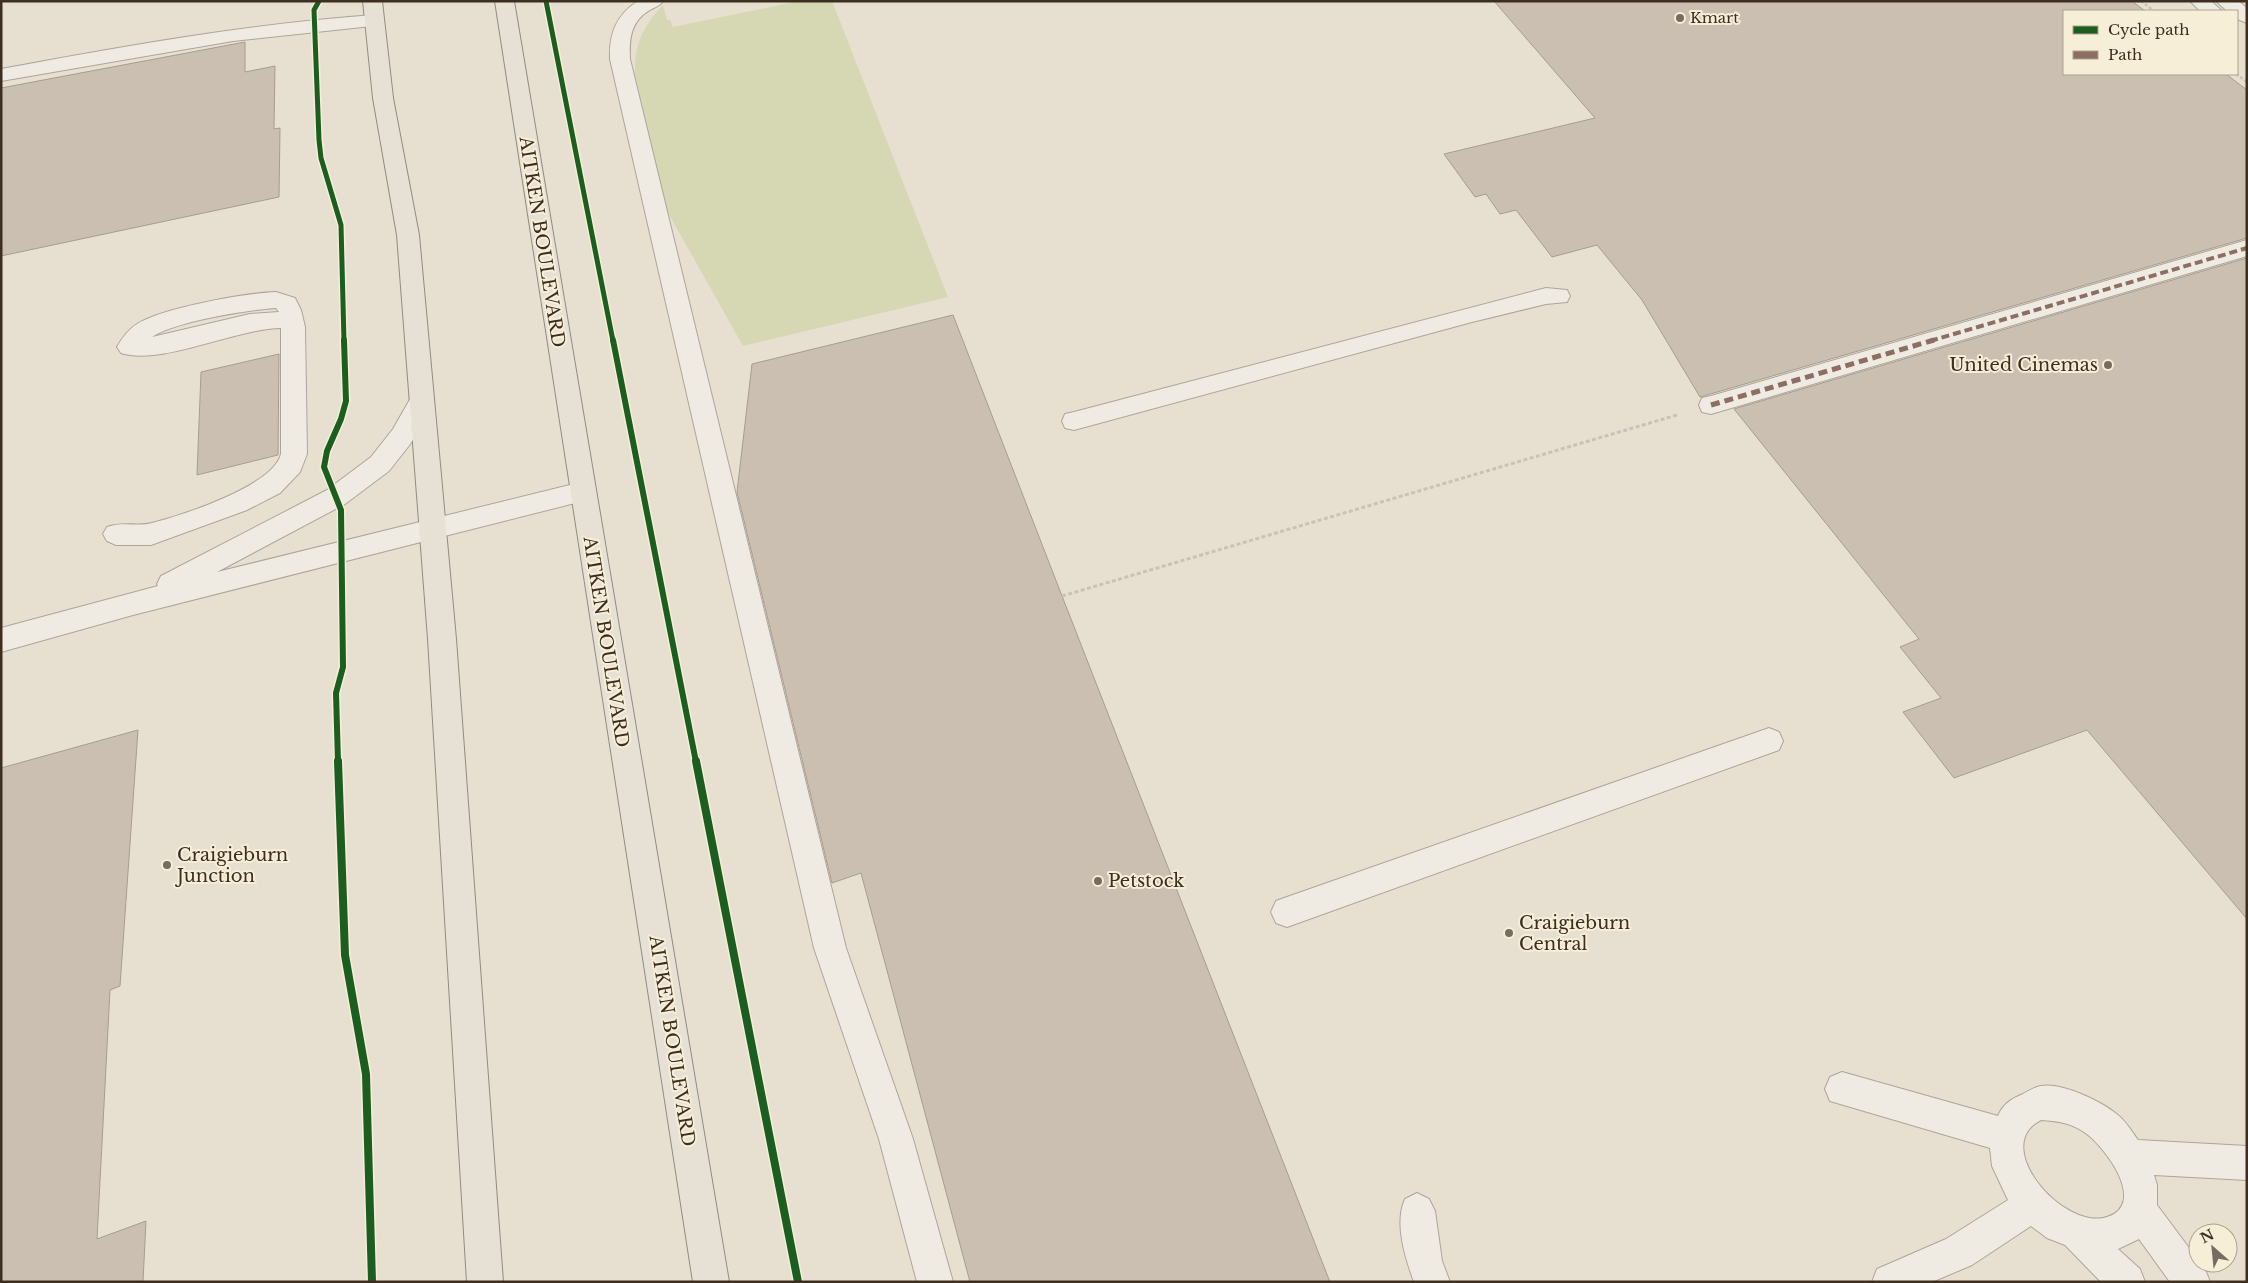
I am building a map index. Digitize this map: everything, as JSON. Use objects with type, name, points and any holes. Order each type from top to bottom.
[{"type":"main road","name":"AITKEN BOULEVARD","points":[[504,1],[711,1282]]},
{"type":"main road","points":[[373,11],[382,98],[408,235],[442,639],[485,1282]]},
{"type":"street","points":[[654,1],[634,12],[623,25],[618,41],[620,60],[830,948],[896,1139],[935,1282]]},
{"type":"street","points":[[2199,1],[2211,10]]},
{"type":"street","points":[[1,75],[138,49],[373,11]]},
{"type":"street","points":[[1711,405],[2247,248]]},
{"type":"street","points":[[1074,421],[1472,314],[1546,296],[1559,296]]},
{"type":"street","points":[[116,534],[151,534],[217,512],[271,486],[291,465],[294,454],[291,320],[289,307],[286,302],[280,299],[258,301],[152,325],[134,338],[129,346]]},
{"type":"street","points":[[133,604],[336,497],[380,464],[402,436],[422,401]]},
{"type":"street","points":[[1,640],[133,604],[582,492]]},
{"type":"street","points":[[1287,912],[1769,741]]},
{"type":"street","points":[[1842,1089],[2007,1136]]},
{"type":"street","points":[[2078,1235],[2102,1237],[2121,1231],[2132,1222],[2138,1208],[2140,1192],[2137,1175],[2130,1157],[2116,1138],[2099,1122],[2080,1110],[2060,1104],[2041,1103],[2025,1109],[2013,1120],[2007,1136],[2008,1159],[2016,1182],[2032,1205],[2054,1223],[2078,1235],[2127,1282]]},
{"type":"street","points":[[2130,1157],[2247,1163]]},
{"type":"street","points":[[1890,1282],[1959,1252],[2032,1205]]},
{"type":"street","points":[[2138,1208],[2192,1282]]},
{"type":"street","points":[[1417,1211],[1424,1261],[1432,1282]]},
{"type":"path","points":[[2141,1],[2153,10]]},
{"type":"path","points":[[1062,596],[1711,405]]},
{"type":"green space","points":[[799,1],[832,1],[948,297],[743,346],[666,209],[635,74],[636,54],[645,28],[663,5],[667,20],[670,20],[673,27]]},
{"type":"building","points":[[1494,1],[2132,1],[2144,10],[2063,10],[2063,75],[2227,75],[2247,90],[2247,238],[1700,397],[1642,300],[1597,245],[1552,257],[1516,210],[1500,214],[1486,194],[1475,197],[1444,154],[1595,118]]},
{"type":"building","points":[[245,42],[245,72],[275,66],[274,129],[280,128],[279,197],[1,256],[1,88]]},
{"type":"building","points":[[2247,258],[2247,919],[2087,730],[1954,778],[1903,712],[1941,698],[1900,647],[1919,639],[1734,409]]},
{"type":"building","points":[[953,315],[1330,1282],[970,1282],[861,873],[832,883],[737,492],[752,364]]},
{"type":"building","points":[[279,354],[278,455],[197,475],[201,372]]},
{"type":"building","points":[[138,730],[120,986],[110,990],[97,1239],[146,1221],[143,1282],[1,1282],[1,768]]},
{"type":"marked path","points":[[1711,405],[2247,248]]},
{"type":"cycle path","points":[[319,1],[314,10],[319,140],[321,158],[341,225],[346,401],[341,419],[327,451],[324,467],[341,510],[343,667],[336,693],[345,955],[366,1074],[372,1282]]},
{"type":"cycle path","points":[[546,1],[798,1282]]},
{"type":"place","name":"Kmart","points":[[1680,18]]},
{"type":"place","name":"United Cinemas","points":[[2108,365]]},
{"type":"place","name":"Craigieburn Junction","points":[[167,865]]},
{"type":"place","name":"Petstock","points":[[1098,881]]},
{"type":"place","name":"Craigieburn Central","points":[[1509,933]]}]
